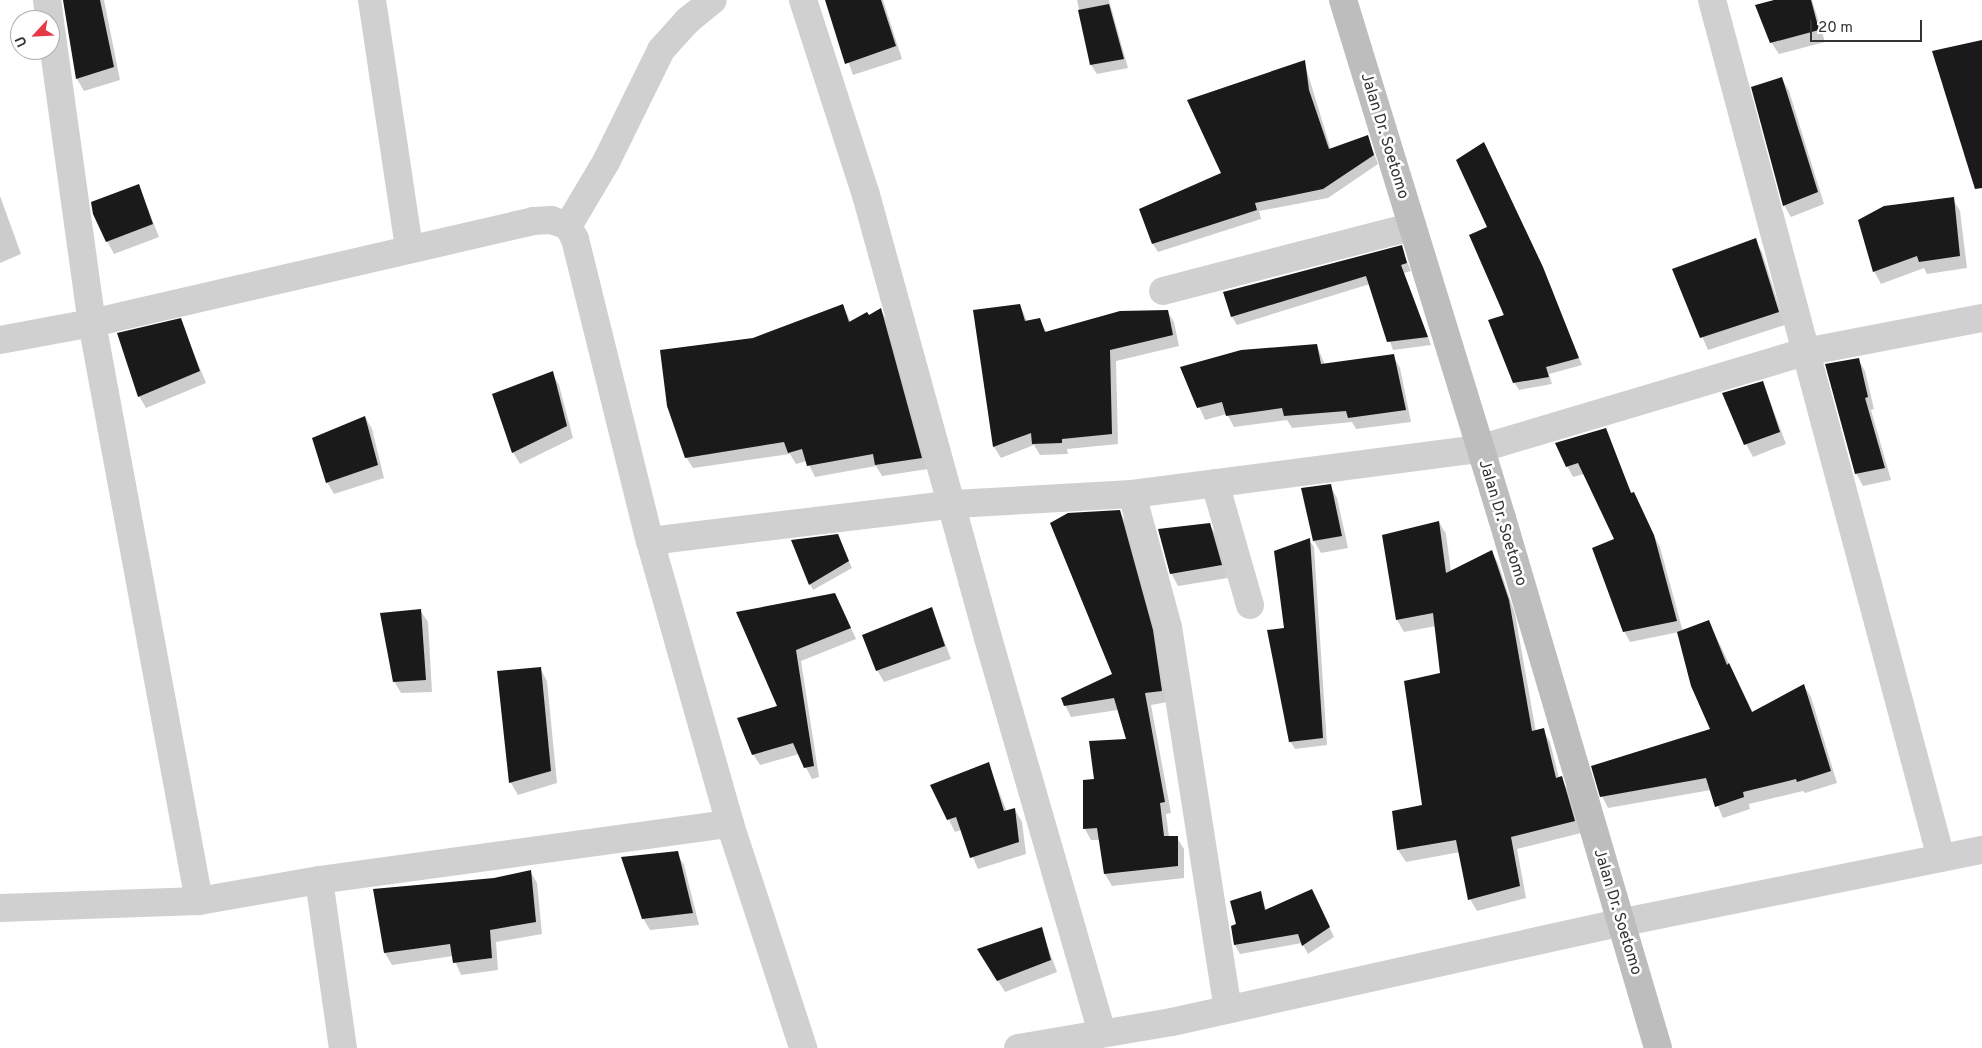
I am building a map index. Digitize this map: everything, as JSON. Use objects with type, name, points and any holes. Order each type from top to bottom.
[{"type":"street","points":[[47,0],[92,322],[199,902]]},
{"type":"street","points":[[372,0],[409,248]]},
{"type":"street","points":[[568,226],[606,162],[661,50],[686,21],[713,0]]},
{"type":"street","points":[[803,0],[866,195],[954,504],[988,638],[1102,1033]]},
{"type":"street","name":"Jalan Dr. Soetomo","points":[[1343,0],[1480,449],[1619,923],[1658,1048]]},
{"type":"street","points":[[1712,0],[1941,858]]},
{"type":"street","points":[[0,340],[92,322],[533,221],[552,220],[568,226],[576,239],[650,541],[730,824],[803,1048]]},
{"type":"street","points":[[1163,291],[1411,227]]},
{"type":"street","points":[[650,541],[954,504],[1132,494],[1480,449],[1805,352],[1982,318]]},
{"type":"street","points":[[1215,483],[1250,605]]},
{"type":"street","points":[[1132,494],[1168,627],[1228,1009]]},
{"type":"street","points":[[0,908],[199,902],[319,880],[730,824]]},
{"type":"street","points":[[1018,1048],[1228,1009],[1619,923],[1982,850]]},
{"type":"street","points":[[319,880],[343,1048]]},
{"type":"building","points":[[63,0],[100,0],[114,67],[76,79]]},
{"type":"building","points":[[825,0],[881,0],[896,46],[845,64]]},
{"type":"building","points":[[1774,0],[1811,0],[1819,30],[1770,43],[1755,5]]},
{"type":"building","points":[[1109,4],[1124,59],[1090,65],[1078,10]]},
{"type":"building","points":[[1982,40],[1982,188],[1975,189],[1932,51]]},
{"type":"building","points":[[1305,60],[1309,90],[1329,149],[1368,135],[1374,155],[1323,189],[1255,203],[1257,210],[1152,244],[1139,209],[1221,173],[1187,100]]},
{"type":"building","points":[[1782,77],[1818,192],[1783,206],[1751,87]]},
{"type":"building","points":[[1484,142],[1543,267],[1579,358],[1546,367],[1549,377],[1513,383],[1488,320],[1504,315],[1469,235],[1487,227],[1456,160]]},
{"type":"building","points":[[139,184],[153,224],[106,242],[93,214],[91,202]]},
{"type":"building","points":[[1954,197],[1960,256],[1919,262],[1917,256],[1873,272],[1858,220],[1884,206]]},
{"type":"building","points":[[1756,238],[1779,312],[1700,338],[1672,269]]},
{"type":"building","points":[[1402,245],[1407,263],[1401,265],[1428,337],[1387,342],[1366,276],[1231,317],[1223,292]]},
{"type":"building","points":[[843,304],[849,322],[867,312],[869,315],[881,308],[922,458],[875,465],[873,454],[807,466],[802,449],[788,453],[784,442],[685,458],[667,406],[660,350],[753,338]]},
{"type":"building","points":[[1020,304],[1025,321],[1040,318],[1045,332],[1120,311],[1168,310],[1173,335],[1110,350],[1112,434],[1062,439],[1062,443],[1032,444],[1031,433],[993,447],[973,310]]},
{"type":"building","points":[[181,318],[200,371],[138,397],[117,333]]},
{"type":"building","points":[[1317,344],[1321,364],[1394,354],[1406,410],[1348,418],[1346,411],[1284,416],[1282,408],[1226,416],[1222,402],[1197,408],[1180,367],[1241,350]]},
{"type":"building","points":[[1859,358],[1868,397],[1865,398],[1885,468],[1855,474],[1825,364]]},
{"type":"building","points":[[553,371],[567,426],[512,453],[492,394]]},
{"type":"building","points":[[1763,381],[1780,432],[1744,445],[1722,393]]},
{"type":"building","points":[[365,416],[378,465],[326,483],[312,438]]},
{"type":"building","points":[[1606,428],[1631,493],[1634,492],[1654,535],[1677,621],[1623,632],[1592,548],[1614,539],[1578,463],[1566,467],[1555,443]]},
{"type":"building","points":[[1331,484],[1342,536],[1313,541],[1301,488]]},
{"type":"building","points":[[1120,510],[1153,630],[1162,691],[1145,693],[1165,802],[1160,803],[1164,836],[1178,836],[1178,866],[1104,874],[1097,828],[1083,829],[1083,780],[1094,779],[1089,741],[1126,739],[1114,698],[1064,706],[1061,698],[1112,674],[1050,523],[1068,513]]},
{"type":"building","points":[[1439,521],[1446,573],[1492,550],[1509,600],[1532,731],[1544,728],[1556,778],[1562,776],[1575,821],[1511,837],[1520,886],[1468,900],[1456,840],[1397,850],[1392,811],[1422,805],[1404,681],[1440,673],[1433,613],[1396,620],[1382,535]]},
{"type":"building","points":[[1210,523],[1222,565],[1170,574],[1158,529]]},
{"type":"building","points":[[838,534],[849,561],[809,585],[791,540]]},
{"type":"building","points":[[1310,538],[1323,738],[1289,742],[1267,630],[1284,628],[1274,551]]},
{"type":"building","points":[[835,593],[851,628],[796,650],[814,766],[804,768],[793,743],[752,755],[737,718],[777,706],[736,612]]},
{"type":"building","points":[[932,607],[945,646],[876,671],[862,635]]},
{"type":"building","points":[[421,609],[426,680],[393,682],[380,613]]},
{"type":"building","points":[[1709,620],[1727,665],[1729,663],[1752,712],[1804,684],[1831,771],[1797,782],[1796,779],[1743,792],[1744,797],[1715,807],[1706,778],[1600,797],[1591,766],[1710,729],[1691,686],[1677,632]]},
{"type":"building","points":[[541,667],[551,771],[509,783],[497,671]]},
{"type":"building","points":[[989,762],[1004,811],[1015,808],[1019,842],[970,858],[956,817],[947,820],[930,785]]},
{"type":"building","points":[[678,851],[693,913],[642,919],[621,857]]},
{"type":"building","points":[[531,870],[536,922],[490,930],[492,958],[453,963],[450,944],[384,953],[373,889],[494,878]]},
{"type":"building","points":[[1312,889],[1330,927],[1302,946],[1298,934],[1234,945],[1231,926],[1236,924],[1230,901],[1261,891],[1265,910]]},
{"type":"building","points":[[1042,927],[1051,960],[997,981],[977,949]]}]
